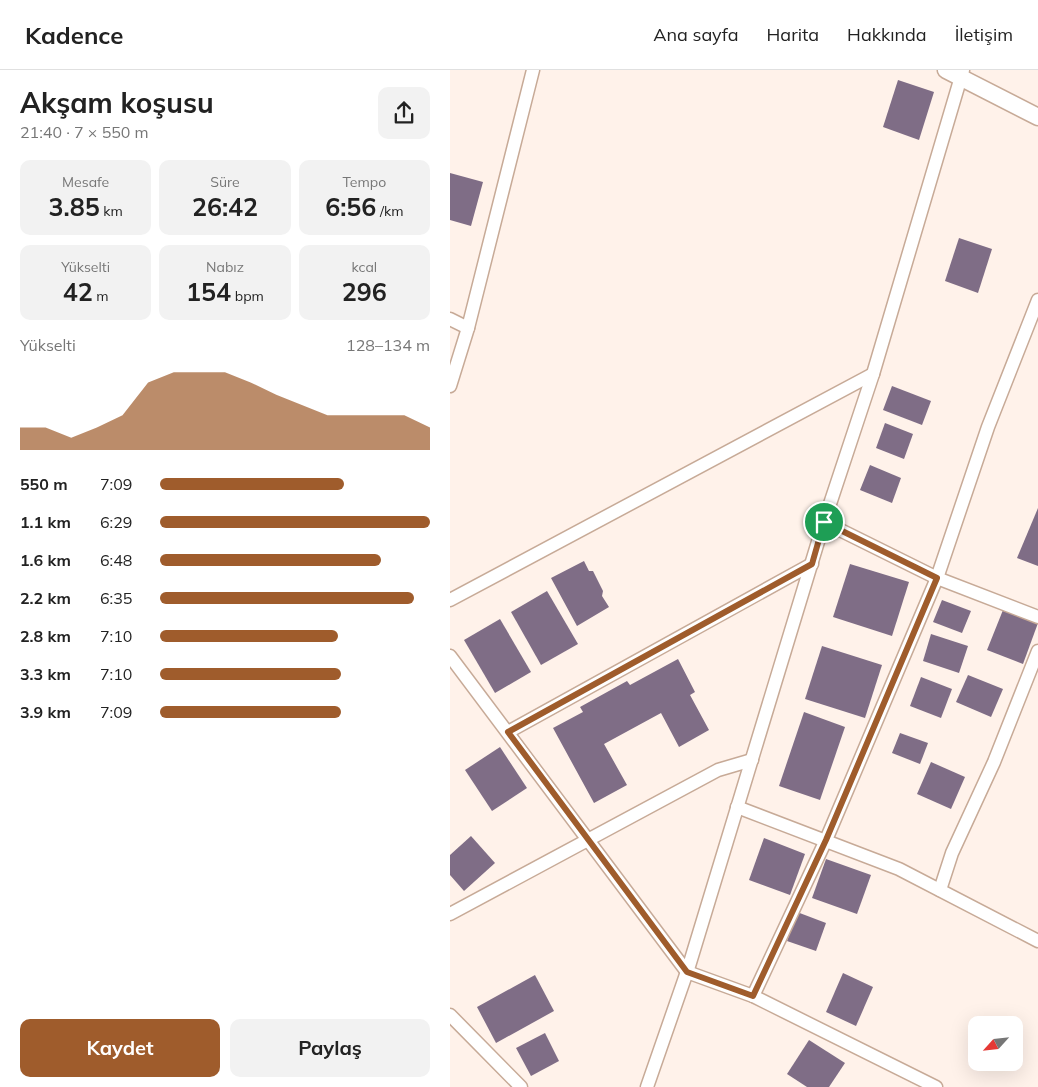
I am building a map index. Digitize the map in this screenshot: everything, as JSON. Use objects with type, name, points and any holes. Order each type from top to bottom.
[{"type":"street","points":[[450,386],[468,328],[533,70]]},
{"type":"street","points":[[946,70],[962,73],[1038,117]]},
{"type":"street","points":[[647,1087],[687,972],[824,522],[873,374],[962,73]]},
{"type":"street","points":[[753,996],[826,840],[937,578],[988,427],[1038,300]]},
{"type":"street","points":[[450,319],[468,328]]},
{"type":"street","points":[[450,600],[873,374]]},
{"type":"street","points":[[824,522],[937,578],[1038,617]]},
{"type":"street","points":[[508,732],[812,564]]},
{"type":"street","points":[[940,890],[952,854],[994,762],[1038,651]]},
{"type":"street","points":[[450,656],[687,972],[753,996],[936,1087]]},
{"type":"street","points":[[450,914],[718,770],[752,760]]},
{"type":"street","points":[[738,807],[899,868],[1038,941]]},
{"type":"street","points":[[450,1015],[521,1087]]},
{"type":"building","points":[[898,80],[934,92],[919,140],[883,127]]},
{"type":"building","points":[[450,173],[483,182],[471,226],[450,220]]},
{"type":"building","points":[[959,238],[992,249],[978,293],[945,281]]},
{"type":"building","points":[[892,386],[931,401],[922,425],[883,410]]},
{"type":"building","points":[[885,423],[913,434],[904,459],[876,448]]},
{"type":"building","points":[[870,465],[901,478],[892,503],[860,490]]},
{"type":"building","points":[[1038,508],[1038,566],[1017,558]]},
{"type":"building","points":[[584,561],[589,571],[593,571],[603,591],[602,596],[609,607],[577,626],[551,578]]},
{"type":"building","points":[[850,564],[909,582],[892,636],[833,617]]},
{"type":"building","points":[[547,591],[578,644],[541,665],[511,612]]},
{"type":"building","points":[[942,600],[971,611],[962,633],[933,622]]},
{"type":"building","points":[[1003,610],[1038,623],[1023,664],[987,650]]},
{"type":"building","points":[[500,619],[531,672],[495,693],[464,640]]},
{"type":"building","points":[[931,634],[968,646],[959,673],[923,661]]},
{"type":"building","points":[[822,646],[882,665],[865,718],[805,699]]},
{"type":"building","points":[[678,659],[695,692],[690,695],[709,730],[679,747],[661,713],[604,744],[627,785],[594,803],[553,728],[583,712],[580,707],[627,681],[630,685]]},
{"type":"building","points":[[968,675],[1003,689],[991,717],[956,702]]},
{"type":"building","points":[[921,677],[952,689],[941,718],[910,706]]},
{"type":"building","points":[[804,712],[845,727],[820,800],[779,786]]},
{"type":"building","points":[[900,733],[928,743],[920,764],[892,753]]},
{"type":"building","points":[[500,747],[527,788],[492,811],[465,770]]},
{"type":"building","points":[[931,762],[965,777],[951,809],[917,794]]},
{"type":"building","points":[[471,836],[495,863],[464,891],[450,875],[450,855]]},
{"type":"building","points":[[764,838],[805,854],[790,895],[749,880]]},
{"type":"building","points":[[826,859],[871,875],[857,914],[812,898]]},
{"type":"building","points":[[797,912],[826,923],[816,951],[787,941]]},
{"type":"building","points":[[843,973],[873,987],[856,1026],[826,1012]]},
{"type":"building","points":[[535,975],[554,1011],[496,1043],[477,1007]]},
{"type":"building","points":[[545,1033],[559,1061],[531,1076],[516,1048]]},
{"type":"building","points":[[809,1040],[845,1063],[829,1087],[807,1087],[787,1074]]},
{"type":"route","points":[[824,522],[937,578],[826,840],[753,996],[687,972],[508,732],[812,564],[824,522]]}]
